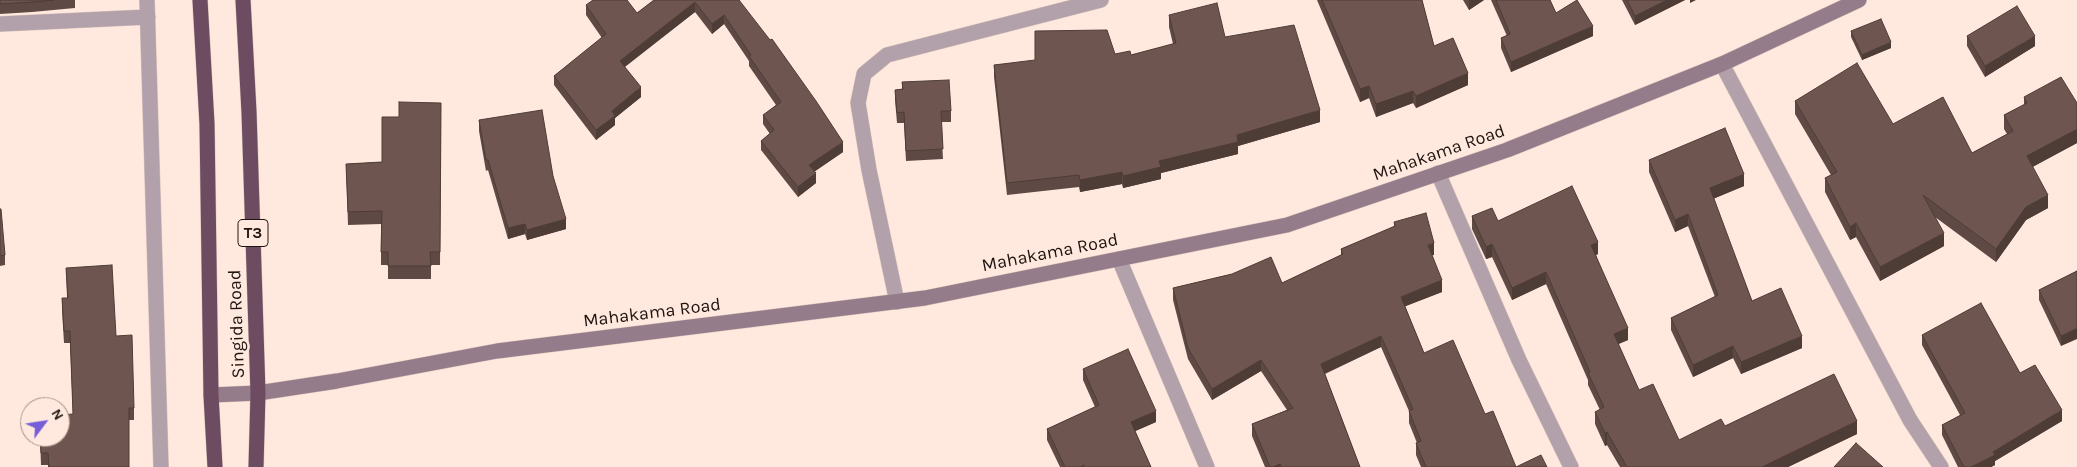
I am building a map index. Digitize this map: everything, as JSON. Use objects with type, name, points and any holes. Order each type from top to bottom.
[{"type":"highway","name":"Singida Road","points":[[200,0],[207,124],[211,395],[215,467]]},
{"type":"highway","name":"Singida Road","points":[[243,0],[250,112],[258,394],[256,467]]},
{"type":"street","points":[[147,0],[160,467]]},
{"type":"street","points":[[897,302],[868,170],[858,103],[864,74],[887,55],[1101,0]]},
{"type":"street","name":"Mahakama Road","points":[[211,395],[258,394],[496,351],[925,298],[1287,225],[1507,150],[1722,64],[1859,0]]},
{"type":"street","points":[[0,24],[148,18]]},
{"type":"street","points":[[1722,64],[1906,411],[1941,467]]},
{"type":"street","points":[[1438,173],[1519,360],[1571,467]]},
{"type":"street","points":[[1119,259],[1206,467]]},
{"type":"building","points":[[0,0],[54,0],[0,4]]},
{"type":"building","points":[[593,0],[627,0],[637,13],[654,0],[739,0],[770,40],[772,39],[843,142],[809,165],[816,173],[798,187],[761,141],[774,130],[763,115],[781,102],[749,56],[751,55],[724,15],[712,24],[695,2],[620,61],[641,87],[612,111],[615,116],[596,130],[554,76],[606,34],[586,5]]},
{"type":"building","points":[[1322,0],[1422,0],[1434,46],[1453,38],[1468,73],[1416,96],[1413,91],[1376,104],[1369,86],[1360,89]]},
{"type":"building","points":[[1496,0],[1550,0],[1556,13],[1577,0],[1593,26],[1511,62],[1501,38],[1510,34]]},
{"type":"building","points":[[1627,0],[1667,0],[1635,16]]},
{"type":"building","points":[[1217,3],[1225,37],[1294,25],[1320,110],[1237,135],[1238,142],[1159,161],[1161,167],[1123,176],[1122,172],[1080,180],[1079,175],[1007,183],[994,65],[1035,60],[1035,31],[1107,30],[1115,54],[1130,51],[1131,55],[1176,43],[1169,15]]},
{"type":"building","points":[[2017,6],[2035,36],[1985,66],[1967,36]]},
{"type":"building","points":[[1881,19],[1891,42],[1862,55],[1851,31]]},
{"type":"building","points":[[1857,63],[1893,124],[1943,97],[1972,153],[2013,131],[2004,115],[2027,103],[2024,97],[2061,77],[2077,103],[2077,129],[2027,156],[2048,195],[2026,207],[1996,249],[1923,195],[1944,233],[1880,267],[1856,223],[1850,227],[1825,178],[1837,172],[1795,101]]},
{"type":"building","points":[[949,80],[951,111],[941,111],[943,149],[906,151],[904,112],[897,113],[895,90],[903,89],[902,82]]},
{"type":"building","points":[[399,102],[441,103],[440,252],[430,252],[431,266],[388,266],[388,252],[381,252],[382,211],[348,212],[346,164],[382,162],[382,117],[399,117]]},
{"type":"building","points":[[542,110],[553,176],[566,219],[527,230],[525,224],[508,228],[488,160],[486,160],[479,120]]},
{"type":"building","points":[[1725,128],[1744,174],[1710,188],[1752,301],[1781,288],[1802,336],[1741,362],[1733,346],[1693,365],[1671,318],[1718,295],[1688,214],[1675,220],[1649,160]]},
{"type":"building","points":[[1572,186],[1598,242],[1591,245],[1628,328],[1614,334],[1639,390],[1653,384],[1679,440],[1721,419],[1725,426],[1834,374],[1857,421],[1762,467],[1627,467],[1607,432],[1605,433],[1595,412],[1604,407],[1546,272],[1512,288],[1492,244],[1486,247],[1472,216],[1492,208],[1498,221]]},
{"type":"building","points":[[0,209],[5,255],[0,256]]},
{"type":"building","points":[[1426,213],[1434,243],[1428,245],[1442,280],[1401,297],[1424,353],[1453,340],[1485,414],[1493,411],[1516,467],[1426,467],[1416,443],[1421,441],[1409,411],[1413,409],[1381,336],[1321,364],[1360,467],[1282,467],[1280,464],[1270,467],[1252,424],[1293,408],[1261,360],[1212,389],[1188,348],[1173,288],[1232,274],[1271,257],[1282,283],[1343,254],[1341,249],[1395,226],[1394,222]]},
{"type":"building","points":[[112,265],[116,336],[132,335],[134,408],[129,408],[129,467],[49,467],[48,453],[41,453],[41,447],[70,447],[70,414],[73,414],[70,331],[64,331],[62,298],[68,298],[66,268]]},
{"type":"building","points":[[2077,271],[2077,328],[2061,336],[2039,290]]},
{"type":"building","points":[[1981,303],[2020,373],[2035,365],[2062,410],[1993,452],[1995,455],[1971,467],[1964,467],[1942,425],[1965,413],[1922,335]]},
{"type":"building","points":[[1128,349],[1156,411],[1131,422],[1151,467],[1084,467],[1084,465],[1080,467],[1065,467],[1047,429],[1099,405],[1083,369]]},
{"type":"building","points":[[1856,443],[1883,467],[1834,467]]},
{"type":"building","points":[[1541,455],[1547,467],[1516,467]]}]
